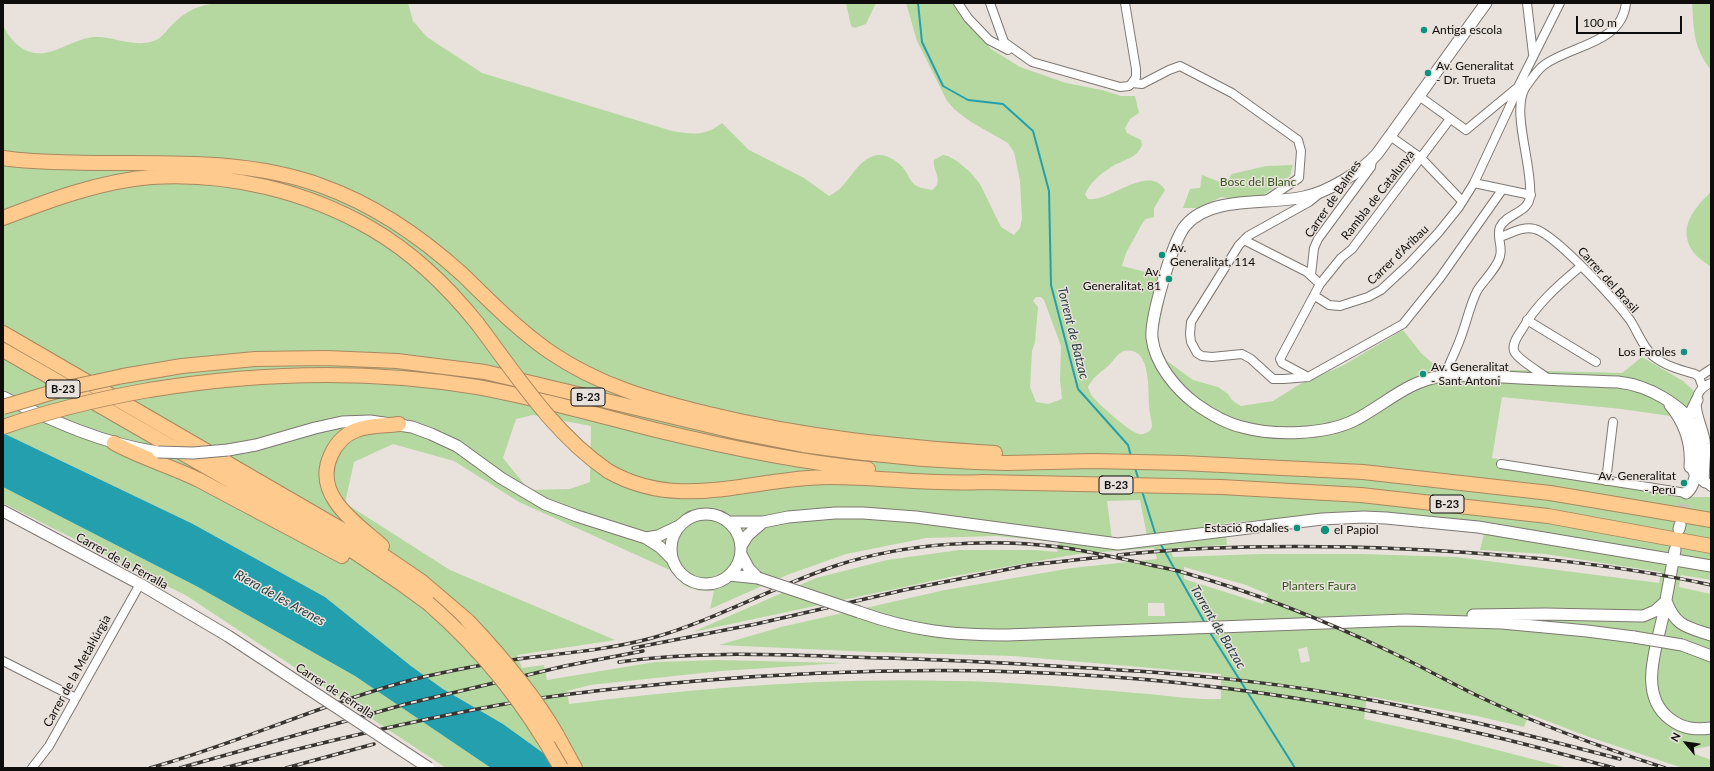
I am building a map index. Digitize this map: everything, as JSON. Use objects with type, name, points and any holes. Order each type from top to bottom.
[{"type":"highway","points":[[3,158],[50,163],[218,165],[252,168],[302,179],[350,197],[393,220],[436,252],[537,342],[579,370],[624,391],[659,402],[716,416],[806,433],[910,446],[1051,460]]},
{"type":"highway","points":[[3,218],[46,202],[93,188],[151,177],[206,178],[259,186],[309,200],[343,214],[373,230],[398,247],[430,274],[478,323],[552,422],[583,452],[608,471],[624,480],[642,486],[680,492],[710,491],[782,480],[814,477],[869,478],[951,484],[982,482]]},
{"type":"highway","points":[[3,333],[365,543],[478,650],[502,677],[538,730],[561,768]]},
{"type":"highway","points":[[3,350],[356,553],[403,578]]},
{"type":"highway","name":"B-23","points":[[3,407],[67,388],[182,366],[255,359],[326,358],[397,361],[485,372],[703,425],[804,445],[923,459],[1007,463],[1051,460],[1182,463],[1371,473],[1550,493],[1711,520]]},
{"type":"highway","name":"B-23","points":[[3,427],[33,416],[86,402],[149,390],[225,379],[284,375],[352,375],[425,380],[514,394],[768,455],[850,467],[955,477],[982,482],[1181,487],[1361,495],[1548,516],[1711,546]]},
{"type":"highway","points":[[399,424],[364,428],[350,433],[340,441],[328,462],[327,481],[332,496],[345,514],[403,578]]},
{"type":"highway","points":[[114,443],[144,458],[199,480],[328,548],[403,578],[421,581],[462,615],[515,674],[551,725],[575,768]]},
{"type":"street","points":[[958,3],[968,18],[989,40],[1032,62],[1120,87],[1129,86],[1136,77],[1125,3]]},
{"type":"street","points":[[990,3],[1004,42],[1032,62]]},
{"type":"street","points":[[1484,3],[1372,160],[1343,180],[1323,191],[1303,198],[1223,206],[1202,212],[1186,224],[1174,245],[1152,326],[1154,348],[1167,374],[1187,396],[1212,414],[1241,427],[1274,432],[1308,431],[1344,424],[1369,412],[1411,386],[1425,380],[1444,376],[1629,383],[1648,389],[1679,407],[1689,417],[1698,439],[1698,457],[1696,473],[1687,496]]},
{"type":"street","points":[[1527,3],[1533,54]]},
{"type":"street","points":[[1444,376],[1464,328],[1477,291],[1500,256],[1500,238],[1498,234],[1503,223],[1526,207],[1530,201],[1530,181],[1520,114],[1519,89],[1533,54],[1560,3]]},
{"type":"street","points":[[1419,96],[1466,130],[1519,89],[1543,65],[1598,40],[1618,26],[1625,13],[1626,3]]},
{"type":"street","points":[[1132,83],[1142,84],[1180,66],[1232,93],[1298,140],[1301,151],[1299,178],[1263,202]]},
{"type":"street","name":"Carrer d'Aribau","points":[[1315,296],[1329,305],[1340,306],[1375,295],[1431,242],[1474,183],[1519,89]]},
{"type":"street","name":"Rambla de Catalunya","points":[[1320,284],[1341,258],[1352,249],[1450,119]]},
{"type":"street","points":[[1390,136],[1421,158],[1462,201]]},
{"type":"street","name":"Carrer de Balmes","points":[[1311,275],[1314,248],[1318,239],[1371,168],[1372,160]]},
{"type":"street","points":[[1474,183],[1531,195]]},
{"type":"street","points":[[1323,191],[1314,199],[1248,236],[1244,240],[1191,322],[1191,342],[1197,353],[1206,357],[1236,355],[1246,356],[1273,379],[1308,377],[1403,324],[1432,289],[1502,190]]},
{"type":"street","name":"Carrer del Brasil","points":[[1500,238],[1519,229],[1543,232],[1555,242],[1620,308],[1652,355],[1662,362],[1695,374],[1699,378]]},
{"type":"street","points":[[1244,240],[1311,275],[1320,284],[1315,296],[1280,359],[1282,363],[1308,377]]},
{"type":"street","points":[[1549,379],[1516,356],[1513,349],[1515,342],[1527,320],[1557,286],[1580,267]]},
{"type":"street","points":[[1527,320],[1596,362]]},
{"type":"street","points":[[1703,388],[1699,378],[1711,369]]},
{"type":"street","points":[[1685,429],[1703,388],[1711,383]]},
{"type":"street","points":[[3,397],[82,432],[131,448],[158,452],[193,454],[228,450],[342,422],[370,421],[399,424],[424,431],[464,450],[512,486],[550,507],[646,538],[660,547],[672,559],[680,573],[693,582],[709,584],[716,583],[729,575],[737,565],[741,550],[748,535],[763,522]]},
{"type":"street","points":[[1664,399],[1675,411],[1685,429],[1693,453],[1693,469],[1709,485]]},
{"type":"street","points":[[1679,407],[1697,400]]},
{"type":"street","points":[[1697,400],[1697,413],[1706,444],[1709,485]]},
{"type":"street","points":[[1606,481],[1613,422]]},
{"type":"street","points":[[1687,496],[1690,471],[1690,447]]},
{"type":"street","points":[[1501,464],[1687,496],[1702,487],[1709,485]]},
{"type":"street","name":"Carrer de la Ferralla","points":[[3,511],[140,584],[228,636]]},
{"type":"street","points":[[728,522],[763,522],[788,517],[835,513],[864,513],[916,517],[1109,544],[1128,543],[1322,519],[1364,517],[1465,525],[1675,555],[1711,566]]},
{"type":"street","points":[[646,538],[658,536],[679,526],[690,518],[706,514],[721,518],[728,522],[737,533],[741,550],[749,569],[758,578]]},
{"type":"street","points":[[672,559],[671,543],[679,526]]},
{"type":"street","points":[[1675,555],[1652,670],[1651,682],[1654,694],[1662,711],[1676,723],[1698,730],[1711,728]]},
{"type":"street","points":[[729,575],[758,578],[896,625],[922,630],[974,635],[1405,620],[1466,615],[1545,614],[1643,616],[1655,611],[1666,602]]},
{"type":"street","name":"Carrer de la Metal·lúrgia","points":[[32,768],[49,746],[140,584]]},
{"type":"street","points":[[1666,602],[1670,612],[1677,622],[1684,626],[1711,635]]},
{"type":"street","points":[[1405,620],[1502,623],[1587,631],[1711,650]]},
{"type":"street","name":"Carrer de Ferralla","points":[[228,636],[428,768]]},
{"type":"street","points":[[1682,645],[1711,656]]},
{"type":"street","points":[[3,661],[76,698]]},
{"type":"green space","name":"Planters Faura","points":[[219,3],[408,3],[413,21],[427,37],[482,73],[672,131],[698,133],[710,131],[722,123],[749,150],[804,178],[829,196],[842,186],[864,161],[870,157],[878,155],[889,157],[899,164],[915,185],[932,190],[938,183],[934,160],[943,155],[948,156],[957,161],[970,172],[980,184],[1001,227],[1014,235],[1020,228],[1022,219],[1020,181],[1014,152],[1008,143],[971,122],[954,109],[947,101],[917,41],[906,3],[953,3],[991,49],[1020,67],[1066,83],[1102,90],[1121,96],[1135,96],[1139,113],[1130,119],[1125,128],[1127,133],[1141,140],[1142,145],[1136,154],[1106,170],[1099,176],[1092,183],[1085,194],[1088,199],[1097,198],[1139,182],[1149,180],[1158,183],[1165,190],[1154,208],[1154,217],[1146,219],[1143,222],[1126,253],[1122,266],[1169,278],[1158,332],[1159,345],[1167,361],[1193,380],[1218,387],[1228,394],[1233,401],[1241,406],[1273,401],[1300,384],[1342,366],[1403,330],[1421,353],[1438,368],[1622,373],[1642,357],[1683,381],[1694,391],[1692,419],[1621,409],[1502,397],[1492,458],[1498,459],[1497,466],[1679,497],[1711,497],[1711,580],[1681,575],[1679,587],[1711,594],[1711,746],[1688,750],[1711,760],[1711,768],[1683,768],[1589,737],[1529,714],[1524,727],[1477,716],[1367,696],[1364,719],[1454,739],[1567,768],[564,768],[503,724],[443,689],[411,666],[325,597],[193,524],[3,433],[3,25],[15,43],[34,53],[57,50],[80,40],[95,37],[143,43],[160,38],[176,21],[192,10],[204,5]],"holes":[[[1036,297],[1041,297],[1044,300],[1061,346],[1060,380],[1062,399],[1048,404],[1036,402],[1030,387],[1032,351],[1035,342],[1038,307],[1033,301]],[[1124,351],[1133,351],[1144,361],[1148,379],[1149,408],[1152,422],[1152,427],[1145,434],[1139,434],[1129,429],[1114,417],[1095,400],[1088,387],[1094,378]],[[533,415],[591,426],[590,482],[570,489],[529,490],[503,458],[516,419]],[[393,444],[454,461],[519,502],[672,571],[680,581],[690,588],[701,591],[714,591],[710,609],[787,575],[846,554],[926,538],[996,536],[1059,542],[1057,552],[1035,550],[959,550],[887,560],[816,578],[693,632],[960,575],[1078,554],[1154,548],[1157,559],[1072,568],[945,590],[781,627],[719,645],[872,652],[1013,656],[1221,674],[1221,699],[1189,698],[1024,684],[908,680],[811,682],[762,685],[665,693],[569,704],[567,691],[590,685],[721,671],[843,663],[719,660],[655,662],[547,680],[544,665],[522,668],[517,655],[615,640],[450,570],[345,503],[354,462]],[[1140,500],[1147,536],[1112,539],[1107,501]],[[1338,513],[1486,526],[1480,550],[1545,554],[1661,572],[1659,583],[1456,557],[1361,554],[1263,554],[1173,557],[1170,548],[1227,545],[1225,523]],[[1184,567],[1246,585],[1268,594],[1263,604],[1184,579]],[[1148,603],[1164,603],[1165,616],[1148,616]],[[1307,647],[1310,661],[1301,663],[1298,649]]]},
{"type":"green space","points":[[846,3],[876,3],[866,24],[855,28],[851,26]]},
{"type":"green space","points":[[1692,3],[1711,3],[1711,70],[1705,62],[1698,46],[1694,30]]},
{"type":"green space","name":"Bosc del Blanc","points":[[1293,165],[1290,176],[1262,196],[1236,199],[1221,197],[1199,208],[1183,208],[1190,189],[1200,188],[1202,175],[1225,184],[1232,174],[1266,166]]},
{"type":"green space","points":[[1711,192],[1711,267],[1694,253],[1689,244],[1687,227],[1693,212]]},
{"type":"green space","points":[[3,487],[198,587],[355,676],[491,768],[446,768],[187,596],[3,503]]},
{"type":"water","name":"Riera de les Arenes","points":[[3,433],[193,524],[325,597],[411,666],[443,689],[503,724],[564,768],[491,768],[355,676],[198,587],[3,487]]},
{"type":"waterway","name":"Torrent de Batzac","points":[[918,3],[922,42],[943,86],[968,100],[1003,104],[1033,131],[1049,191],[1051,285],[1078,389],[1128,445],[1131,456]]},
{"type":"waterway","name":"Torrent de Batzac","points":[[1135,468],[1139,481]]},
{"type":"waterway","name":"Torrent de Batzac","points":[[1142,491],[1156,536]]},
{"type":"waterway","name":"Torrent de Batzac","points":[[1160,543],[1205,623]]},
{"type":"waterway","name":"Torrent de Batzac","points":[[1209,631],[1295,768]]},
{"type":"tunnel","points":[[1681,523],[1684,504]]},
{"type":"railway","points":[[150,768],[185,758],[388,686],[423,677],[494,663],[602,648],[652,638],[676,631],[722,613],[814,573],[838,565],[919,547],[976,543],[1032,544],[1059,547],[1175,570],[1238,589],[1291,608],[1368,641],[1480,697],[1535,721],[1600,746],[1665,768]]},
{"type":"railway","points":[[1118,555],[1189,549],[1261,547],[1405,549],[1520,557],[1597,565],[1673,577],[1711,585]]},
{"type":"railway","points":[[633,648],[756,624],[904,590],[1029,565],[1102,557]]},
{"type":"railway","points":[[180,768],[406,704],[565,666],[643,651]]},
{"type":"railway","points":[[619,662],[652,658],[719,654],[753,654],[1002,663],[1139,671],[1207,677],[1309,689],[1378,701],[1482,724],[1620,759]]},
{"type":"railway","points":[[224,768],[395,726],[499,705],[548,697],[696,681],[837,672],[908,671],[979,671],[1121,677],[1261,693],[1444,725],[1518,742],[1614,768]]},
{"type":"railway","points":[[286,768],[374,744]]},
{"type":"place","name":"Antiga escola","points":[[1424,30]]},
{"type":"place","name":"Av. Generalitat - Dr. Trueta","points":[[1428,73]]},
{"type":"place","name":"Av. Generalitat, 114","points":[[1162,255]]},
{"type":"place","name":"Av. Generalitat, 81","points":[[1169,279]]},
{"type":"place","name":"Los Faroles","points":[[1684,352]]},
{"type":"place","name":"Av. Generalitat - Sant Antoni","points":[[1423,374]]},
{"type":"place","name":"Av. Generalitat - Perú","points":[[1684,483]]},
{"type":"place","name":"Estació Rodalies","points":[[1297,528]]},
{"type":"place","name":"el Papiol","points":[[1325,530]]}]
